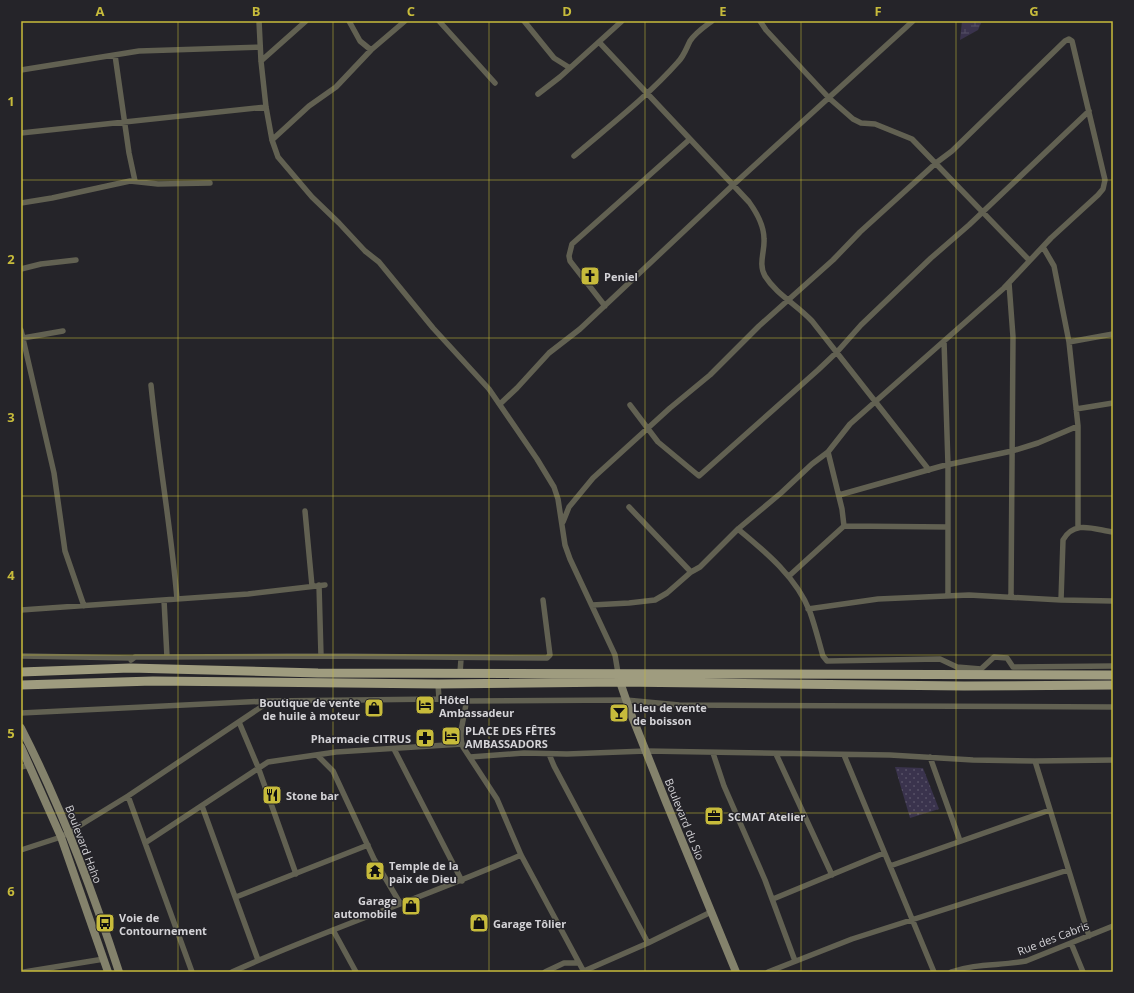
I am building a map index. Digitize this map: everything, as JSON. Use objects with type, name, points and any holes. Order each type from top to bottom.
[{"type":"main road","points":[[21,672],[130,668],[318,673],[460,673],[964,686],[1113,685]]},
{"type":"main road","points":[[21,685],[154,681],[438,684],[619,678],[960,671],[1113,675]]},
{"type":"main road","name":"Boulevard du Sio","points":[[619,678],[646,751],[736,972]]},
{"type":"main road","name":"Boulevard Haho","points":[[21,728],[69,832],[119,972]]},
{"type":"main road","name":"Boulevard Haho","points":[[21,747],[25,766],[48,807],[61,837],[108,972]]},
{"type":"main road","points":[[48,807],[56,802]]},
{"type":"street","points":[[259,21],[261,61],[266,107],[272,140],[278,157],[312,197],[339,222],[365,251],[379,262],[433,328],[489,389],[500,404],[554,487],[563,522],[565,545],[570,560],[614,655],[619,678]]},
{"type":"street","points":[[261,61],[306,21]]},
{"type":"street","points":[[349,21],[360,40],[371,50]]},
{"type":"street","points":[[272,140],[309,106],[336,87],[371,50],[405,21]]},
{"type":"street","points":[[439,21],[495,83]]},
{"type":"street","points":[[524,21],[554,58],[570,68]]},
{"type":"street","points":[[574,156],[679,62],[690,41],[699,31],[712,21]]},
{"type":"street","points":[[760,21],[766,30],[829,98],[853,119],[861,123],[875,124],[912,139],[1029,260]]},
{"type":"street","points":[[500,404],[549,353],[580,329],[733,185],[913,21]]},
{"type":"street","points":[[538,94],[570,68],[619,22]]},
{"type":"street","points":[[563,522],[569,507],[584,488],[710,374],[759,326],[936,163],[952,151],[1069,39],[1072,41],[1103,170],[1105,180],[1103,189],[1029,260],[1010,282],[850,424],[828,452],[738,529],[700,567],[691,572],[667,593],[655,600],[592,605]]},
{"type":"street","points":[[599,42],[749,202],[757,214],[762,227],[764,239],[762,266],[765,275],[776,288],[802,310],[837,352],[929,470]]},
{"type":"street","points":[[21,70],[139,51],[260,47]]},
{"type":"street","points":[[115,55],[126,123],[129,153],[135,181]]},
{"type":"street","points":[[21,134],[76,126],[126,123],[266,107]]},
{"type":"street","points":[[630,405],[648,430],[670,453],[699,476],[837,352],[861,325],[931,258],[1089,111]]},
{"type":"street","points":[[604,306],[570,261],[569,256],[572,244],[690,139]]},
{"type":"street","points":[[21,202],[52,198],[114,183],[135,181],[158,184],[210,183]]},
{"type":"street","points":[[1043,247],[1054,266],[1069,342],[1078,426],[1078,527]]},
{"type":"street","points":[[21,269],[41,264],[76,260]]},
{"type":"street","points":[[1010,282],[1013,337],[1011,596]]},
{"type":"street","points":[[21,330],[54,473],[65,551],[84,606]]},
{"type":"street","points":[[23,338],[63,331]]},
{"type":"street","points":[[1069,342],[1113,334]]},
{"type":"street","points":[[944,341],[948,465],[948,596]]},
{"type":"street","points":[[151,385],[156,432],[169,520],[177,599]]},
{"type":"street","points":[[1076,409],[1113,403]]},
{"type":"street","points":[[839,495],[948,465],[1012,451],[1038,443],[1078,426]]},
{"type":"street","points":[[828,452],[839,495],[844,526]]},
{"type":"street","points":[[629,507],[691,572]]},
{"type":"street","points":[[305,511],[312,586]]},
{"type":"street","points":[[789,576],[844,526],[948,527]]},
{"type":"street","points":[[1061,600],[1063,540],[1068,532],[1078,527],[1113,532]]},
{"type":"street","points":[[738,529],[757,544],[789,576],[808,610],[823,656],[828,661],[940,659],[960,671],[982,669],[994,657],[1007,658],[1014,667],[1113,666]]},
{"type":"street","points":[[21,610],[248,594],[322,585],[321,656]]},
{"type":"street","points":[[808,610],[878,599],[968,594],[1061,600],[1113,600]]},
{"type":"street","points":[[164,600],[167,656]]},
{"type":"street","points":[[21,656],[133,658],[167,656],[321,656],[461,659],[549,657],[545,607],[543,600]]},
{"type":"street","points":[[130,668],[131,660],[133,658]]},
{"type":"street","points":[[460,673],[461,659]]},
{"type":"street","points":[[438,684],[439,699]]},
{"type":"street","points":[[21,713],[270,701],[439,699],[466,701],[626,700],[679,705],[1113,707]]},
{"type":"street","points":[[21,850],[61,837],[128,796],[270,701]]},
{"type":"street","points":[[466,701],[462,744],[498,799],[521,855],[584,972],[711,912]]},
{"type":"street","points":[[239,722],[258,767],[296,874]]},
{"type":"street","points":[[145,843],[258,767],[277,760],[317,755],[462,744]]},
{"type":"street","points":[[394,749],[462,881]]},
{"type":"street","points":[[470,757],[524,752],[550,754],[646,751],[890,755],[1035,761],[1113,760]]},
{"type":"street","points":[[713,753],[724,786],[773,899],[795,961]]},
{"type":"street","points":[[550,754],[554,766],[648,943]]},
{"type":"street","points":[[776,754],[832,875]]},
{"type":"street","points":[[317,755],[333,771],[374,860],[400,903]]},
{"type":"street","points":[[844,755],[934,972]]},
{"type":"street","points":[[930,757],[960,841]]},
{"type":"street","points":[[1035,761],[1088,936]]},
{"type":"street","points":[[128,796],[192,972]]},
{"type":"street","points":[[202,806],[258,960]]},
{"type":"street","points":[[890,866],[1050,810]]},
{"type":"street","points":[[236,897],[368,845]]},
{"type":"street","points":[[773,899],[884,853]]},
{"type":"street","points":[[232,972],[258,960],[400,903],[462,881],[521,855]]},
{"type":"street","points":[[768,972],[852,939],[1068,870]]},
{"type":"street","name":"Rue des Cabris","points":[[951,972],[980,965],[1014,964],[1026,961],[1113,926]]},
{"type":"street","points":[[333,930],[356,972]]},
{"type":"street","points":[[1072,943],[1083,972]]},
{"type":"street","points":[[24,972],[104,959]]},
{"type":"street","points":[[545,972],[564,963],[579,963]]},
{"type":"green space","points":[[962,21],[982,21],[978,30],[960,40]]},
{"type":"green space","points":[[895,767],[923,768],[939,809],[910,818]]},
{"type":"place","name":"Peniel","points":[[590,276]]},
{"type":"place","name":"Hôtel Ambassadeur","points":[[425,705]]},
{"type":"place","name":"Boutique de vente de huile à moteur","points":[[374,708]]},
{"type":"place","name":"Lieu de vente de boisson","points":[[619,713]]},
{"type":"place","name":"PLACE DES FÊTES AMBASSADORS","points":[[451,736]]},
{"type":"place","name":"Pharmacie CITRUS","points":[[425,738]]},
{"type":"place","name":"Stone bar","points":[[272,795]]},
{"type":"place","name":"SCMAT Atelier","points":[[714,816]]},
{"type":"place","name":"Temple de la paix de Dieu","points":[[375,871]]},
{"type":"place","name":"Garage automobile","points":[[411,906]]},
{"type":"place","name":"Voie de Contournement","points":[[105,923]]},
{"type":"place","name":"Garage Tôlier","points":[[479,923]]}]
